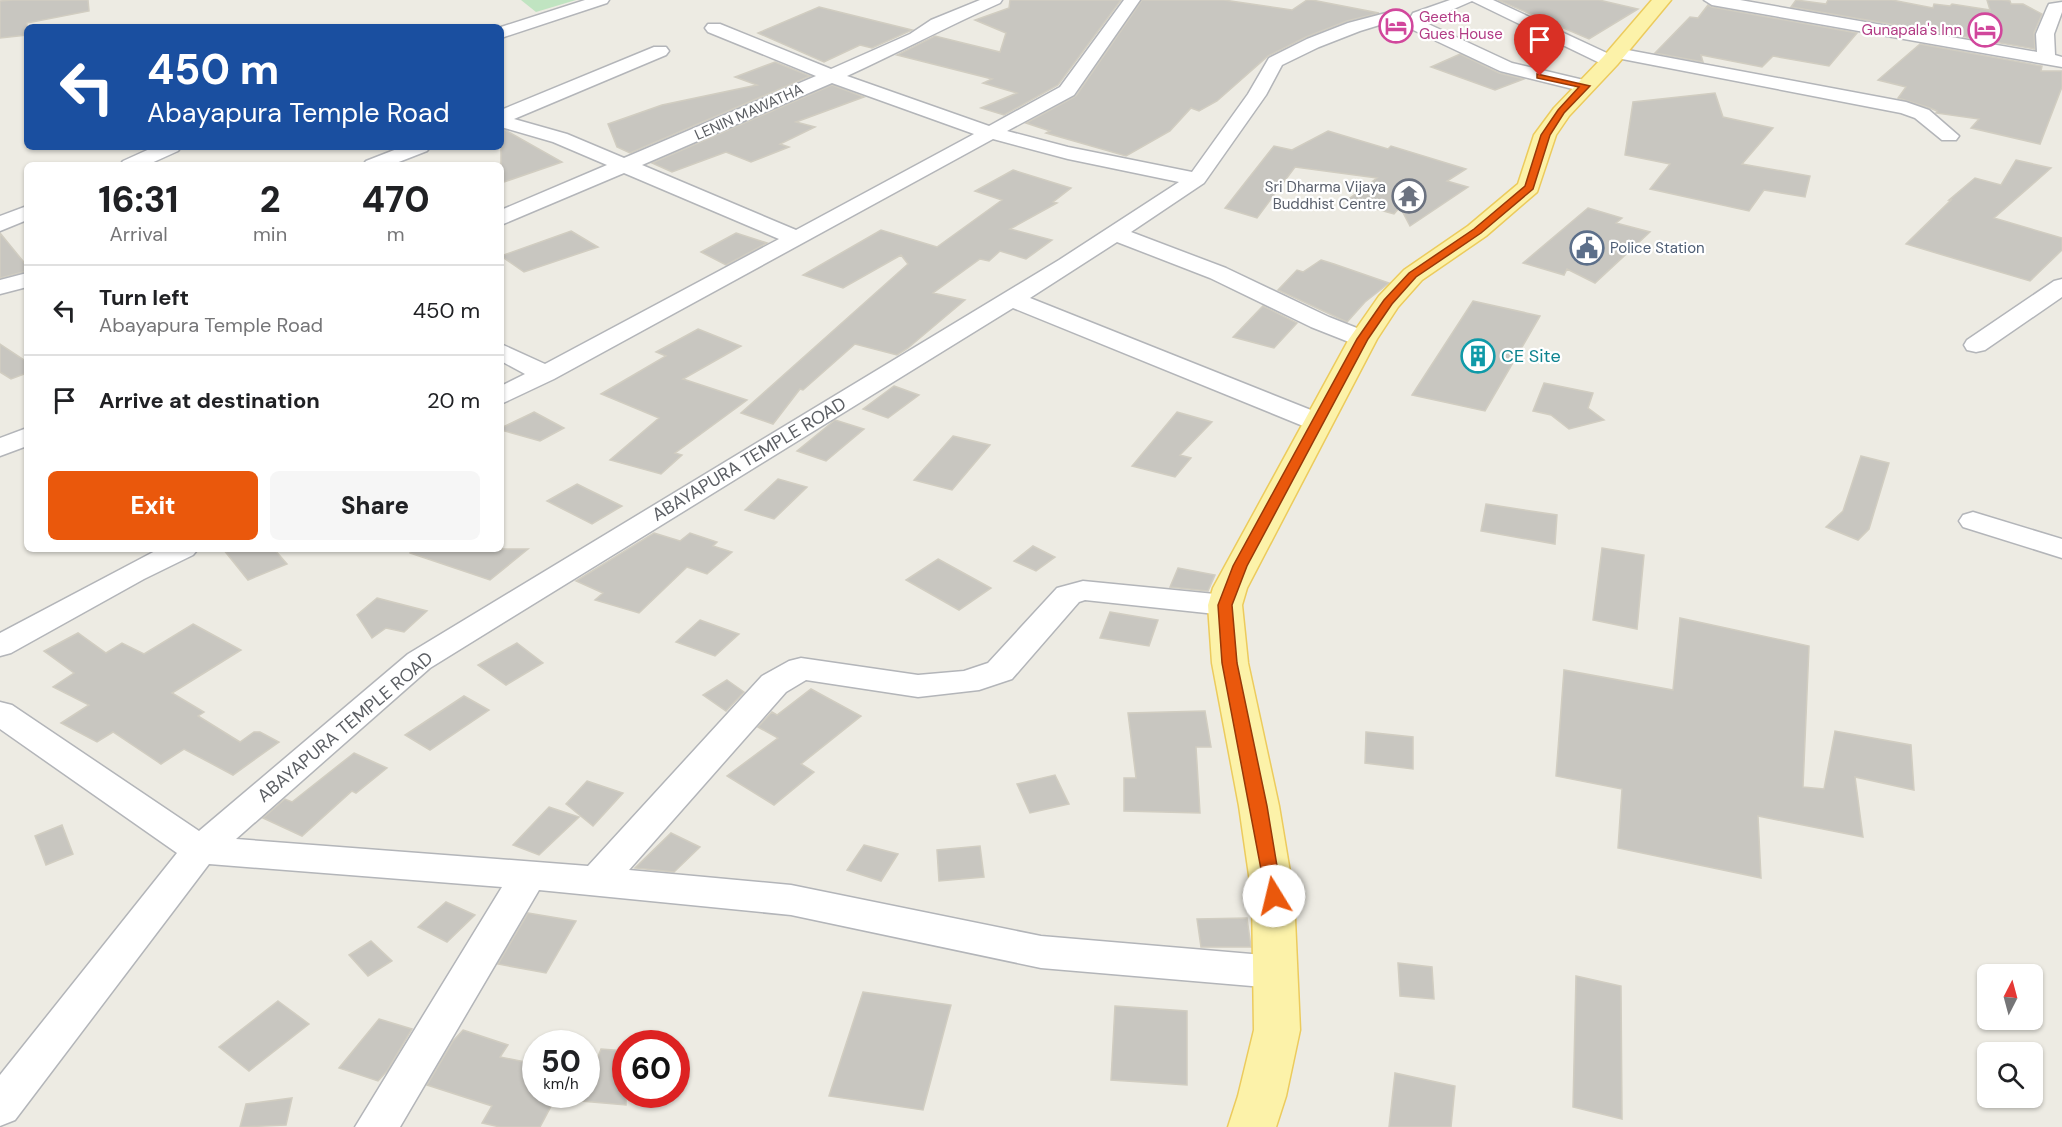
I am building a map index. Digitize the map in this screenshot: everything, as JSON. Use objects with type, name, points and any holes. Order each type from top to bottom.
[{"type":"main road","points":[[1252,1127],[1262,1096],[1277,1030],[1274,896],[1259,806],[1230,663],[1225,605],[1240,566],[1317,422],[1363,339],[1388,302],[1413,275],[1478,231],[1529,187],[1545,135],[1561,111],[1613,57],[1662,0]]},
{"type":"street","points":[[504,32],[601,0]]},
{"type":"street","name":"LENIN MAWATHA","points":[[504,217],[832,76],[916,38],[937,24],[994,0]]},
{"type":"street","points":[[504,394],[1067,91],[1132,0]]},
{"type":"street","points":[[1414,24],[1419,17],[1465,0]]},
{"type":"street","points":[[1480,0],[1613,57],[1906,108],[1922,114],[1949,136]]},
{"type":"street","points":[[1712,0],[2054,60],[2055,8],[2062,7]]},
{"type":"street","name":"ABAYAPURA TEMPLE ROAD","points":[[0,1107],[200,850],[419,660],[1012,299],[1116,234],[1197,179],[1257,95],[1275,62],[1313,43],[1380,18],[1414,24],[1506,67],[1585,86]]},
{"type":"street","points":[[714,28],[832,76],[991,133],[1086,159],[1197,179]]},
{"type":"street","points":[[504,118],[660,51]]},
{"type":"street","points":[[504,120],[560,138],[797,238]]},
{"type":"street","points":[[137,162],[164,150]]},
{"type":"street","points":[[382,162],[412,150]]},
{"type":"street","points":[[0,224],[24,213]]},
{"type":"street","points":[[1116,234],[1218,273],[1320,322],[1363,339]]},
{"type":"street","points":[[0,287],[24,281]]},
{"type":"street","points":[[1976,345],[2062,286]]},
{"type":"street","points":[[1012,299],[1317,422]]},
{"type":"street","points":[[504,353],[545,374]]},
{"type":"street","points":[[0,448],[24,437]]},
{"type":"street","points":[[1973,521],[2062,549]]},
{"type":"street","points":[[0,646],[133,573],[177,552]]},
{"type":"street","points":[[596,882],[774,684],[801,669],[918,686],[967,682],[1000,671],[1068,595],[1083,590],[1225,605]]},
{"type":"street","points":[[0,713],[200,850],[530,875],[791,900],[1041,952],[1275,972]]},
{"type":"street","points":[[377,1127],[530,875]]},
{"type":"green space","points":[[521,0],[576,0],[536,12]]},
{"type":"building","points":[[88,0],[89,11],[27,23],[24,24],[24,35],[0,38],[0,1]]},
{"type":"building","points":[[1010,0],[1121,0],[1058,85],[1004,115],[981,108],[1017,93],[983,83],[992,79],[897,55],[935,36],[1000,52],[1006,33],[975,20],[1009,8]]},
{"type":"building","points":[[1142,0],[1224,0],[1292,10],[1307,0],[1312,0],[1379,13],[1347,21],[1306,37],[1268,56],[1217,101],[1199,111],[1191,108],[1170,131],[1126,156],[1046,133],[1050,131],[1026,123],[1076,96]]},
{"type":"building","points":[[1498,0],[1599,0],[1638,9],[1589,39]]},
{"type":"building","points":[[1796,0],[1826,4],[1828,0],[1892,0],[1933,8],[1934,4],[1950,6],[1952,4],[1990,10],[1987,0],[2002,0],[2010,1],[2011,4],[2023,4],[2042,14],[2034,33],[2035,49],[1791,7]]},
{"type":"building","points":[[1708,5],[1857,33],[1829,66],[1773,56],[1762,67],[1701,55],[1703,62],[1655,53],[1690,17],[1698,18]]},
{"type":"building","points":[[819,7],[912,30],[872,48],[860,45],[824,62],[758,33]]},
{"type":"building","points":[[1920,44],[2042,66],[2041,71],[2062,71],[2062,87],[2040,144],[1971,128],[1979,119],[1936,113],[1937,111],[1930,108],[1898,98],[1906,87],[1878,80]]},
{"type":"building","points":[[1460,54],[1499,73],[1524,79],[1495,90],[1431,67]]},
{"type":"building","points":[[775,62],[810,76],[630,153],[617,147],[608,124],[662,105],[757,85],[735,77]]},
{"type":"building","points":[[832,85],[864,97],[796,122],[815,127],[780,144],[789,147],[751,162],[726,152],[672,172],[652,163]]},
{"type":"building","points":[[1715,93],[1723,117],[1773,128],[1742,164],[1810,176],[1805,197],[1764,190],[1749,211],[1650,189],[1670,164],[1625,155],[1633,102]]},
{"type":"building","points":[[504,130],[562,162],[504,182],[504,162],[501,162],[501,150],[504,150]]},
{"type":"building","points":[[1328,131],[1388,149],[1391,146],[1466,169],[1447,181],[1468,187],[1410,226],[1400,207],[1394,214],[1346,201],[1377,178],[1295,167],[1257,218],[1225,208],[1274,146],[1292,150]]},
{"type":"building","points":[[2016,160],[2051,168],[1994,218],[2062,238],[2062,250],[2030,281],[1906,244],[1951,200],[1949,200],[1975,178],[2001,185]]},
{"type":"building","points":[[1013,170],[1071,188],[1053,202],[1057,203],[1010,229],[1052,240],[1026,259],[1000,251],[989,261],[980,259],[933,293],[965,300],[908,348],[897,355],[855,344],[803,390],[800,389],[773,424],[741,413],[908,264],[901,255],[843,288],[803,275],[881,230],[937,247],[1002,200],[975,191]]},
{"type":"building","name":"Police Station","points":[[1588,208],[1622,218],[1616,223],[1650,232],[1595,283],[1567,269],[1564,275],[1523,263]]},
{"type":"building","points":[[571,231],[598,247],[524,272],[504,258],[504,255]]},
{"type":"building","points":[[0,233],[24,262],[24,272],[0,278]]},
{"type":"building","points":[[736,233],[767,243],[726,265],[701,252]]},
{"type":"building","points":[[1321,260],[1389,283],[1365,302],[1347,322],[1278,290],[1297,270],[1303,272]]},
{"type":"building","name":"CE Site","points":[[1473,301],[1540,316],[1485,411],[1412,395]]},
{"type":"building","points":[[1263,306],[1297,323],[1274,348],[1233,337]]},
{"type":"building","points":[[698,329],[741,346],[683,379],[747,400],[675,453],[682,455],[661,474],[610,460],[659,418],[601,394],[666,356],[656,352]]},
{"type":"building","points":[[0,344],[24,360],[24,374],[11,379],[0,372]]},
{"type":"building","points":[[1544,383],[1593,393],[1588,408],[1604,420],[1569,429],[1551,415],[1533,411]]},
{"type":"building","points":[[894,386],[919,395],[888,418],[863,409]]},
{"type":"building","points":[[534,412],[564,428],[540,441],[504,431],[504,427]]},
{"type":"building","points":[[1177,412],[1212,422],[1180,455],[1191,458],[1175,477],[1132,466]]},
{"type":"building","points":[[835,420],[864,429],[826,461],[797,451]]},
{"type":"building","points":[[953,436],[990,445],[952,490],[914,480]]},
{"type":"building","points":[[1861,456],[1889,463],[1869,529],[1858,540],[1826,527],[1843,511]]},
{"type":"building","points":[[778,479],[807,487],[774,519],[745,510]]},
{"type":"building","points":[[577,484],[622,506],[592,524],[547,501]]},
{"type":"building","points":[[1486,504],[1557,515],[1555,544],[1481,531]]},
{"type":"building","points":[[654,533],[680,541],[690,533],[717,542],[713,546],[732,552],[707,574],[687,567],[639,613],[595,600],[603,593],[576,581]]},
{"type":"building","points":[[1033,546],[1055,557],[1036,571],[1014,561]]},
{"type":"building","points":[[1602,548],[1644,555],[1637,629],[1593,620]]},
{"type":"building","points":[[504,549],[528,549],[490,580],[410,553],[504,552]]},
{"type":"building","points":[[225,552],[277,552],[287,564],[248,580]]},
{"type":"building","points":[[938,559],[991,588],[959,610],[906,580]]},
{"type":"building","points":[[1178,568],[1215,575],[1208,591],[1170,587]]},
{"type":"building","points":[[377,598],[427,611],[404,632],[386,628],[372,638],[357,615]]},
{"type":"building","points":[[1110,612],[1158,620],[1149,646],[1100,638]]},
{"type":"building","points":[[1680,618],[1809,646],[1803,787],[1824,789],[1835,731],[1911,745],[1914,790],[1855,777],[1863,837],[1758,816],[1761,878],[1618,848],[1622,789],[1556,776],[1564,670],[1673,690]]},
{"type":"building","points":[[700,620],[739,634],[715,656],[676,642]]},
{"type":"building","points":[[193,624],[241,650],[172,693],[204,712],[198,716],[240,742],[254,732],[260,732],[279,742],[233,775],[184,749],[161,764],[113,732],[97,742],[61,723],[89,705],[53,687],[74,673],[44,651],[78,633],[106,653],[122,643],[144,654]]},
{"type":"building","points":[[517,643],[543,663],[506,685],[478,665]]},
{"type":"building","points":[[727,680],[744,692],[726,711],[703,695]]},
{"type":"building","points":[[811,689],[861,716],[801,764],[814,772],[774,805],[727,776],[778,738],[758,727],[772,712],[777,715]]},
{"type":"building","points":[[464,696],[489,710],[430,750],[405,735]]},
{"type":"building","points":[[1205,711],[1211,747],[1196,747],[1200,813],[1124,811],[1124,778],[1136,778],[1128,713]]},
{"type":"building","points":[[1366,732],[1413,737],[1413,769],[1365,763]]},
{"type":"building","points":[[354,753],[387,768],[356,793],[352,791],[302,836],[263,818],[285,799],[292,802]]},
{"type":"building","points":[[1055,775],[1069,804],[1030,813],[1017,784]]},
{"type":"building","points":[[587,781],[623,793],[593,826],[566,804]]},
{"type":"building","points":[[549,807],[579,817],[539,855],[513,845]]},
{"type":"building","points":[[62,825],[73,854],[46,865],[35,836]]},
{"type":"building","points":[[671,833],[700,847],[674,872],[635,868]]},
{"type":"building","points":[[864,845],[898,854],[881,881],[847,870]]},
{"type":"building","points":[[980,846],[984,877],[939,881],[937,850]]},
{"type":"building","points":[[446,902],[475,915],[447,942],[418,927]]},
{"type":"building","points":[[528,913],[576,921],[546,973],[498,964]]},
{"type":"building","points":[[1247,918],[1251,947],[1201,947],[1197,919]]},
{"type":"building","points":[[371,941],[392,961],[368,976],[349,955]]},
{"type":"building","points":[[1398,963],[1432,967],[1434,999],[1400,996]]},
{"type":"building","points":[[1576,976],[1621,986],[1622,1119],[1573,1107]]},
{"type":"building","points":[[863,992],[951,1005],[923,1110],[829,1096]]},
{"type":"building","points":[[278,1001],[309,1024],[249,1071],[219,1047]]},
{"type":"building","points":[[1115,1006],[1187,1011],[1187,1085],[1111,1080]]},
{"type":"building","points":[[379,1019],[412,1029],[387,1071],[378,1081],[339,1068]]},
{"type":"building","points":[[463,1030],[508,1045],[500,1057],[522,1061],[522,1108],[550,1108],[540,1127],[500,1127],[482,1123],[492,1106],[427,1085],[453,1041]]},
{"type":"building","points":[[601,1049],[612,1050],[612,1104],[600,1103]]},
{"type":"building","points":[[1395,1073],[1455,1086],[1451,1127],[1389,1127]]},
{"type":"building","points":[[292,1098],[286,1125],[240,1127],[246,1104]]},
{"type":"place","name":"Geetha Gues House","points":[[1396,26]]},
{"type":"place","name":"Gunapala's Inn","points":[[1985,30]]},
{"type":"place","name":"Sri Dharma Vijaya Buddhist Centre","points":[[1409,196]]},
{"type":"place","name":"Police Station","points":[[1587,248]]},
{"type":"place","name":"CE Site","points":[[1478,356]]},
{"type":"route","points":[[1274,896],[1259,806],[1230,663],[1225,605],[1230,588],[1363,339],[1388,302],[1413,275],[1478,231],[1529,187],[1545,135],[1561,111],[1585,86],[1540,76]]}]
